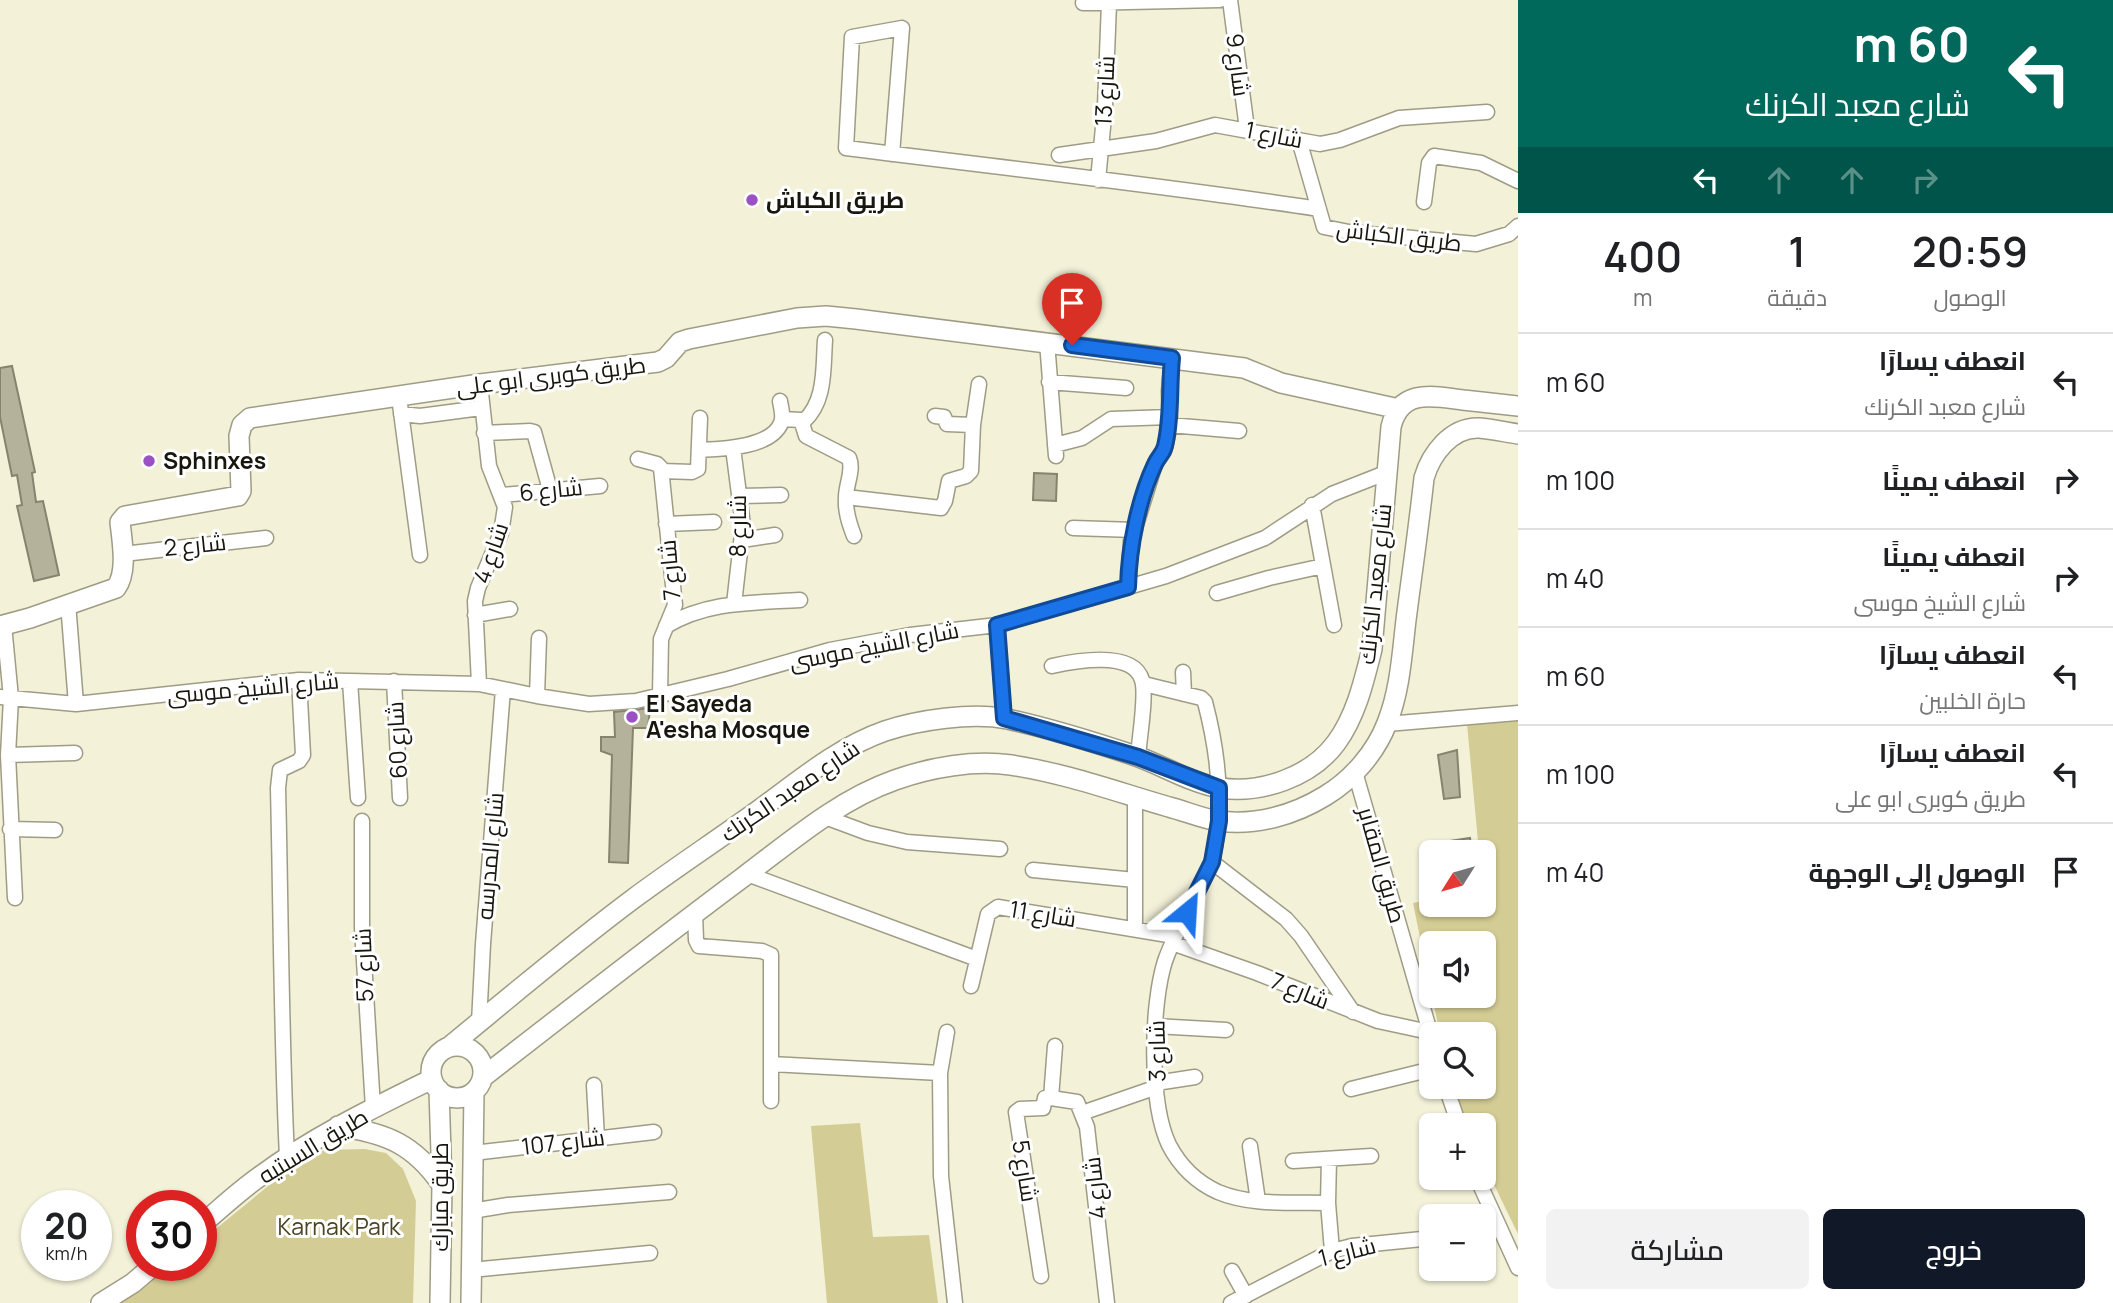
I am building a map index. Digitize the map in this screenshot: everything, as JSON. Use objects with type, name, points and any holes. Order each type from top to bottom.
[{"type":"street","points":[[1083,3],[1220,0]]},
{"type":"street","name":"شارع 9","points":[[1230,0],[1247,130]]},
{"type":"street","name":"شارع 13","points":[[1098,180],[1109,3]]},
{"type":"street","points":[[892,154],[902,28],[852,37],[846,148],[892,154],[1098,180],[1319,209]]},
{"type":"street","name":"شارع 1","points":[[1059,155],[1156,141],[1215,125],[1320,144],[1330,143],[1399,118],[1487,112]]},
{"type":"street","name":"طريق الكباش","points":[[1298,140],[1324,227],[1448,243],[1476,244],[1509,234],[1518,226]]},
{"type":"street","points":[[1424,202],[1429,163],[1434,156],[1481,163],[1518,181]]},
{"type":"street","name":"طريق كوبرى ابو على","points":[[2,625],[116,588],[120,583],[123,554],[120,522],[125,516],[238,496],[241,491],[240,430],[250,418],[400,406],[480,384],[658,362],[664,360],[684,340],[797,318],[826,316],[856,319],[1244,368],[1281,383],[1399,409]]},
{"type":"street","points":[[803,422],[817,408],[820,398],[825,340]]},
{"type":"street","points":[[1048,342],[1055,450],[1082,438],[1111,419],[1170,421],[1239,431]]},
{"type":"street","points":[[1128,587],[1129,556],[1135,530],[1155,464],[1164,451],[1170,421],[1172,358]]},
{"type":"street","points":[[1049,382],[1126,388]]},
{"type":"street","name":"شارع 4","points":[[479,684],[475,615],[478,588],[501,533],[505,507],[489,466],[480,384]]},
{"type":"street","points":[[846,497],[941,508],[945,502],[949,481],[971,471],[973,425],[979,384]]},
{"type":"street","points":[[1399,409],[1410,400],[1430,396],[1518,406]]},
{"type":"street","points":[[699,450],[733,448],[763,438],[776,430],[782,419],[780,401]]},
{"type":"street","points":[[420,555],[400,406],[431,415],[481,408]]},
{"type":"street","name":"شارع معبد الكرنك","points":[[449,1047],[633,899],[842,751],[885,731],[931,721],[1004,718],[1138,757],[1219,788],[1255,788],[1273,784],[1290,778],[1314,763],[1335,744],[1351,714],[1363,684],[1372,649],[1391,427],[1399,409]]},
{"type":"street","points":[[935,416],[944,417],[947,424],[973,425]]},
{"type":"street","points":[[638,459],[657,464],[662,471],[696,471],[699,465],[700,418]]},
{"type":"street","points":[[782,419],[798,419],[803,422],[806,436],[851,461],[846,497],[849,524],[854,536]]},
{"type":"street","name":"شارع معبد الكرنك","points":[[479,1085],[747,874],[859,795],[896,779],[972,764],[1007,765],[1043,771],[1219,821],[1255,821],[1283,816],[1310,806],[1334,791],[1355,772],[1375,747],[1387,724],[1397,689],[1424,478],[1432,457],[1447,441],[1476,428],[1518,434]]},
{"type":"street","points":[[484,433],[534,432],[551,491]]},
{"type":"street","name":"شارع 8","points":[[733,448],[740,496],[742,540],[734,604]]},
{"type":"street","name":"شارع 7","points":[[660,696],[661,639],[675,605],[662,471]]},
{"type":"street","name":"شارع الشيخ موسى","points":[[5,698],[76,704],[299,680],[479,684],[589,704],[636,701],[728,679],[830,650],[910,635],[997,625],[1166,576],[1265,538],[1332,494],[1388,472]]},
{"type":"street","name":"شارع 6","points":[[502,495],[600,485]]},
{"type":"street","points":[[740,496],[780,495]]},
{"type":"street","points":[[1312,506],[1334,625]]},
{"type":"street","points":[[666,524],[714,522]]},
{"type":"street","points":[[1073,528],[1135,530]]},
{"type":"street","points":[[742,540],[775,535]]},
{"type":"street","name":"شارع 2","points":[[123,554],[266,538]]},
{"type":"street","points":[[1217,593],[1323,566]]},
{"type":"street","points":[[666,626],[691,612],[734,604],[800,600]]},
{"type":"street","points":[[68,603],[76,704]]},
{"type":"street","points":[[475,615],[510,609]]},
{"type":"street","points":[[1376,612],[1407,615]]},
{"type":"street","points":[[2,625],[8,755],[7,827],[15,898]]},
{"type":"street","points":[[997,625],[1004,718]]},
{"type":"street","points":[[537,696],[539,638]]},
{"type":"street","points":[[1052,666],[1091,660],[1120,663],[1135,669],[1144,684],[1138,757]]},
{"type":"street","points":[[1144,684],[1184,694],[1183,672]]},
{"type":"street","points":[[287,1157],[282,1056],[283,981],[278,788],[280,770],[299,761],[303,755],[299,680]]},
{"type":"street","points":[[350,681],[358,798]]},
{"type":"street","name":"شارع 60","points":[[394,681],[400,798]]},
{"type":"street","name":"شارع المدرسه","points":[[479,1023],[503,689]]},
{"type":"street","name":"شارع 3","points":[[1184,694],[1205,702],[1219,788],[1219,821],[1212,862],[1173,940],[1159,984],[1155,1026],[1157,1085],[1168,1143],[1181,1164],[1198,1181],[1218,1192],[1241,1200],[1328,1203]]},
{"type":"street","points":[[1387,724],[1518,713]]},
{"type":"street","points":[[8,755],[75,753]]},
{"type":"street","name":"طريق المقابر","points":[[1355,772],[1426,1022]]},
{"type":"street","points":[[1135,797],[1135,929]]},
{"type":"street","points":[[825,817],[868,833],[907,842],[1000,849]]},
{"type":"street","name":"شارع 57","points":[[362,821],[362,929],[373,1108]]},
{"type":"street","points":[[7,827],[55,830]]},
{"type":"street","points":[[1212,862],[1286,919],[1301,936],[1353,1013]]},
{"type":"street","points":[[1034,870],[1135,880]]},
{"type":"street","points":[[747,874],[977,959]]},
{"type":"street","name":"شارع 11","points":[[971,986],[988,914],[998,907],[1135,929],[1173,940]]},
{"type":"street","points":[[695,913],[696,940],[699,946],[762,951],[771,955],[771,1101]]},
{"type":"street","name":"شارع 7","points":[[1173,940],[1353,1013],[1419,1032]]},
{"type":"street","points":[[1155,1026],[1226,1030]]},
{"type":"street","points":[[947,1032],[940,1073],[941,1176],[955,1303]]},
{"type":"street","points":[[1055,1046],[1051,1098],[1074,1100],[1082,1113],[1157,1085],[1195,1077]]},
{"type":"street","points":[[449,1047],[470,1049],[478,1056],[483,1066],[479,1085],[466,1097],[456,1098],[436,1085],[432,1069],[434,1060],[449,1047]]},
{"type":"street","points":[[771,1065],[940,1073]]},
{"type":"street","points":[[1351,1089],[1419,1072]]},
{"type":"street","name":"طريق السبتيه","points":[[217,1212],[257,1178],[338,1126],[373,1108],[436,1085]]},
{"type":"street","name":"طريق مبارك","points":[[436,1085],[442,1185],[440,1303]]},
{"type":"street","name":"طريق مبارك","points":[[471,1303],[473,1153],[479,1085]]},
{"type":"street","points":[[594,1085],[597,1138]]},
{"type":"street","name":"شارع 5","points":[[1041,1276],[1016,1112],[1020,1109],[1043,1108],[1045,1098],[1051,1098]]},
{"type":"street","name":"شارع 4","points":[[1082,1113],[1090,1143],[1107,1303]]},
{"type":"street","points":[[338,1126],[380,1134],[399,1142],[416,1154],[442,1185]]},
{"type":"street","name":"شارع 107","points":[[473,1153],[654,1132]]},
{"type":"street","points":[[1250,1146],[1258,1201]]},
{"type":"street","points":[[1293,1161],[1371,1156]]},
{"type":"street","points":[[1329,1159],[1328,1203],[1332,1251]]},
{"type":"street","points":[[1483,1190],[1518,1268]]},
{"type":"street","points":[[472,1210],[669,1192]]},
{"type":"street","points":[[1496,1231],[1501,1230]]},
{"type":"street","name":"شارع 1","points":[[1231,1303],[1332,1251],[1352,1246],[1419,1239]]},
{"type":"street","points":[[471,1270],[650,1253]]},
{"type":"street","points":[[1233,1271],[1246,1296]]},
{"type":"street","points":[[101,1303],[135,1281]]},
{"type":"green space","points":[[1518,719],[1518,1234],[1496,1189],[1496,1113],[1461,1113],[1455,1099],[1496,1099],[1496,1022],[1437,1022],[1435,1008],[1496,1008],[1496,931],[1419,933],[1413,903],[1419,902],[1419,917],[1496,917],[1496,840],[1478,840],[1467,724]]},
{"type":"green space","points":[[860,1123],[873,1237],[929,1235],[938,1303],[827,1303],[811,1126]]},
{"type":"green space","name":"Karnak Park","points":[[365,1149],[386,1153],[403,1169],[416,1201],[413,1303],[120,1303],[150,1281],[217,1281],[217,1228],[295,1164],[324,1150]]},
{"type":"building","points":[[12,366],[35,472],[32,473],[36,502],[43,501],[59,575],[34,581],[17,506],[22,505],[17,475],[12,476],[0,417],[0,368]]},
{"type":"building","points":[[1034,473],[1057,474],[1056,501],[1033,500]]},
{"type":"building","points":[[650,708],[648,728],[633,728],[628,863],[609,862],[612,755],[601,751],[601,737],[615,737],[614,712]]},
{"type":"building","points":[[1457,750],[1460,797],[1444,799],[1438,755]]},
{"type":"place","name":"طريق الكباش","points":[[752,200]]},
{"type":"place","name":"Sphinxes","points":[[149,461]]},
{"type":"place","name":"El Sayeda A'esha Mosque","points":[[632,717]]},
{"type":"route","points":[[1072,345],[1172,358],[1170,425],[1164,451],[1155,464],[1131,541],[1128,587],[997,625],[1004,718],[1138,757],[1219,788],[1219,821],[1212,862],[1187,912]]}]
